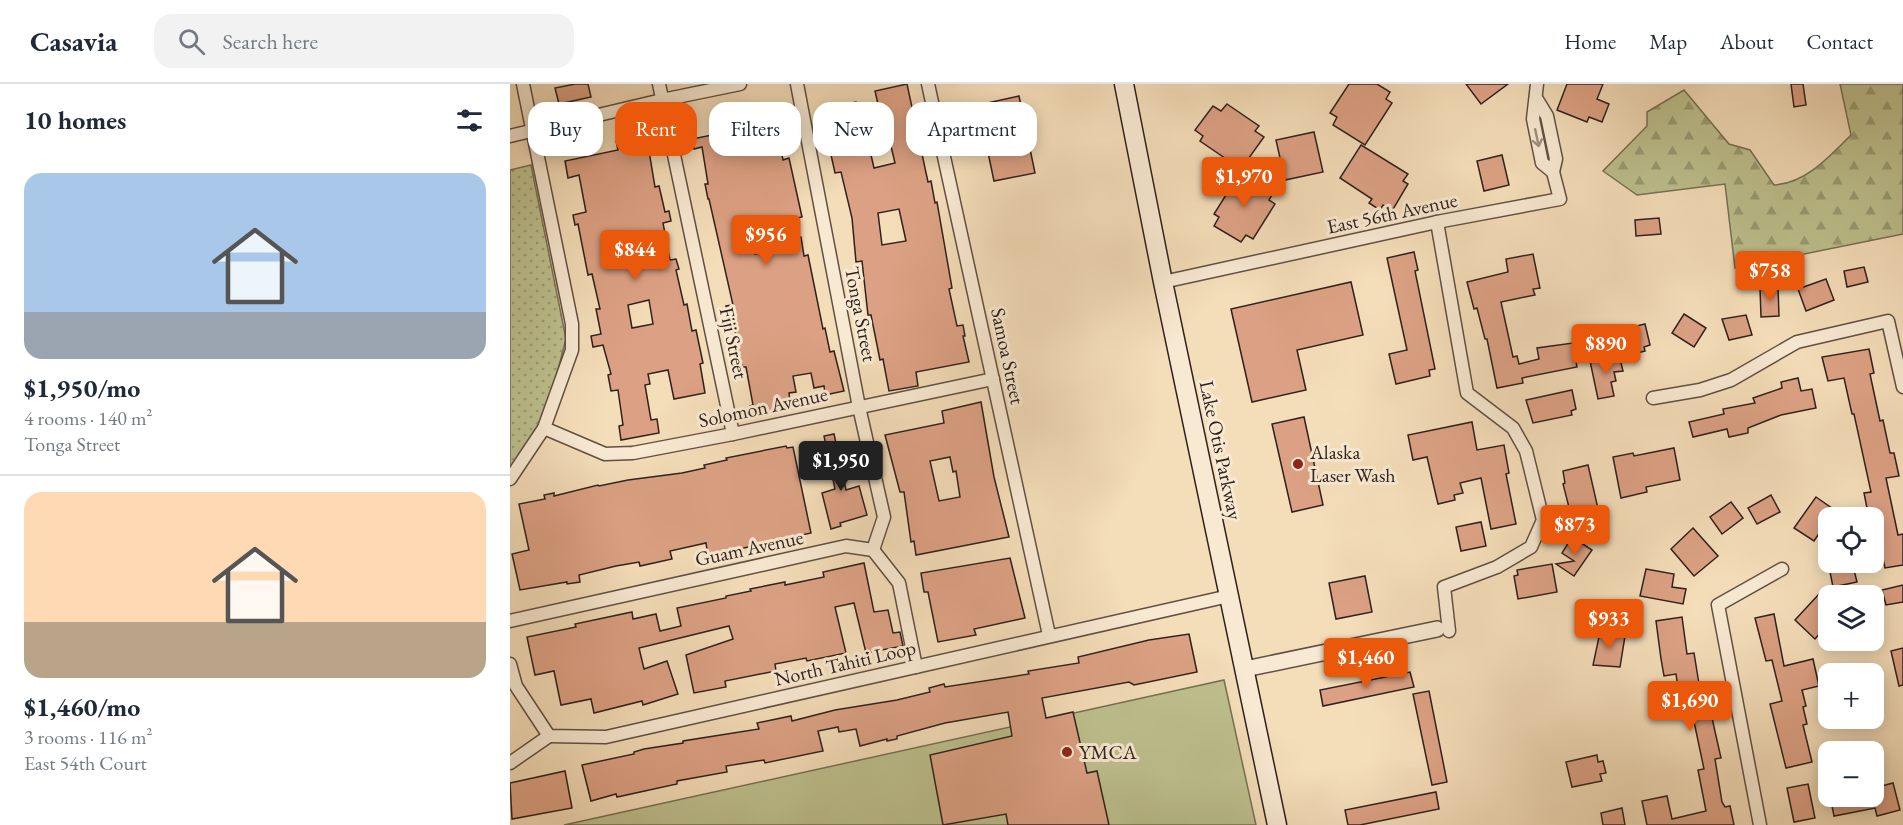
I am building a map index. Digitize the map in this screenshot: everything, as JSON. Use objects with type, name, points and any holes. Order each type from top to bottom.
[{"type":"main road","name":"Lake Otis Parkway","points":[[1124,84],[1163,282],[1277,825]]},
{"type":"street","points":[[523,84],[528,111]]},
{"type":"street","name":"Fiji Street","points":[[659,84],[734,434]]},
{"type":"street","points":[[603,114],[662,99],[740,84]]},
{"type":"street","name":"Tonga Street","points":[[797,84],[859,407],[884,518],[873,550]]},
{"type":"street","name":"Samoa Street","points":[[928,84],[1049,636]]},
{"type":"street","name":"East 56th Avenue","points":[[1163,282],[1437,222],[1560,199],[1553,172],[1556,159],[1547,116],[1536,98],[1537,84]]},
{"type":"street","points":[[510,136],[528,133]]},
{"type":"street","points":[[510,479],[544,428],[572,350],[572,324],[537,156]]},
{"type":"street","points":[[1245,669],[1443,630],[1444,587],[1497,567],[1531,548],[1542,520],[1527,451],[1513,428],[1467,393],[1437,222]]},
{"type":"street","points":[[1653,398],[1700,390],[1731,380],[1797,342],[1888,321],[1903,387]]},
{"type":"street","name":"Solomon Avenue","points":[[544,428],[605,454],[633,453],[993,379]]},
{"type":"street","name":"Guam Avenue","points":[[510,621],[846,546],[873,550]]},
{"type":"street","points":[[873,550],[899,583],[916,667]]},
{"type":"street","points":[[1760,825],[1718,605],[1782,569]]},
{"type":"street","name":"North Tahiti Loop","points":[[549,736],[606,736],[1230,596]]},
{"type":"street","points":[[510,664],[516,686],[549,736],[510,763]]},
{"type":"green space","points":[[1840,84],[1903,84],[1903,234],[1735,268],[1725,184],[1637,195],[1603,171],[1647,126],[1647,112],[1684,90],[1729,144],[1750,150],[1774,185],[1786,183],[1816,168],[1851,135]]},
{"type":"green space","points":[[531,165],[566,339],[544,423],[510,472],[510,170]]},
{"type":"green space","name":"YMCA","points":[[1224,680],[1256,825],[564,825]]},
{"type":"building","points":[[588,84],[591,97],[558,102],[555,88]]},
{"type":"building","points":[[907,84],[911,102],[906,102],[906,156],[922,156],[928,182],[931,181],[935,203],[937,202],[952,288],[949,289],[957,326],[963,325],[969,362],[916,372],[918,386],[889,391],[871,315],[868,315],[862,261],[856,262],[852,218],[841,172],[835,173],[831,156],[871,156],[874,168],[895,163],[894,102],[878,102],[875,91]],"holes":[[[899,209],[906,241],[882,245],[878,213]]]},
{"type":"building","points":[[1349,84],[1377,84],[1390,92],[1386,99],[1392,103],[1365,145],[1333,125],[1337,117],[1330,113]]},
{"type":"building","points":[[1466,84],[1508,84],[1481,104]]},
{"type":"building","points":[[1567,84],[1603,84],[1597,99],[1609,104],[1602,122],[1589,117],[1587,122],[1557,110]]},
{"type":"building","points":[[1791,84],[1803,84],[1806,105],[1794,107]]},
{"type":"building","points":[[1019,96],[1020,102],[992,102]]},
{"type":"building","points":[[1227,104],[1259,126],[1255,131],[1264,137],[1241,169],[1200,141],[1203,136],[1195,130],[1213,106],[1221,111]]},
{"type":"building","points":[[1314,132],[1323,172],[1285,180],[1276,140]]},
{"type":"building","points":[[709,136],[709,156],[782,156],[783,160],[789,158],[802,217],[736,231],[740,248],[754,245],[755,254],[774,250],[773,242],[801,237],[804,256],[808,255],[823,329],[825,328],[830,352],[834,351],[844,391],[825,395],[824,386],[814,388],[811,373],[793,376],[796,392],[789,393],[791,409],[752,415],[750,406],[753,405],[746,367],[742,367],[732,316],[728,317],[726,306],[733,305],[705,184],[708,184],[702,147],[697,148],[697,138]]},
{"type":"building","points":[[1361,145],[1408,174],[1403,181],[1408,184],[1392,211],[1383,205],[1380,210],[1369,203],[1372,199],[1340,178]]},
{"type":"building","points":[[615,151],[615,156],[650,156],[655,187],[659,186],[665,212],[669,211],[671,221],[663,223],[670,260],[676,259],[679,269],[676,270],[684,305],[687,304],[692,331],[696,330],[703,363],[700,364],[705,393],[674,399],[668,370],[648,374],[650,384],[645,385],[651,420],[657,419],[659,433],[621,440],[619,426],[623,425],[618,390],[611,391],[608,375],[611,374],[603,345],[593,347],[591,336],[601,334],[596,309],[600,309],[592,274],[588,275],[578,224],[575,225],[573,215],[586,212],[579,175],[568,178],[565,161],[589,156],[603,156],[603,153]],"holes":[[[649,300],[653,324],[632,328],[628,305]]]},
{"type":"building","points":[[1502,155],[1509,185],[1484,191],[1477,161]]},
{"type":"building","points":[[989,156],[1031,156],[1035,173],[994,181]]},
{"type":"building","points":[[1241,171],[1274,192],[1269,200],[1275,204],[1253,239],[1246,235],[1241,242],[1214,226],[1219,217],[1214,214]]},
{"type":"building","points":[[1659,218],[1661,234],[1636,236],[1635,220]]},
{"type":"building","points":[[1414,252],[1418,270],[1415,271],[1435,369],[1429,370],[1430,376],[1396,384],[1389,354],[1407,350],[1387,258]]},
{"type":"building","points":[[1533,254],[1540,288],[1533,289],[1535,295],[1501,302],[1513,357],[1517,356],[1519,364],[1539,359],[1537,348],[1573,343],[1577,367],[1522,378],[1523,383],[1497,388],[1487,339],[1485,339],[1477,308],[1474,309],[1467,282],[1508,272],[1506,259]]},
{"type":"building","points":[[1864,267],[1868,282],[1847,287],[1844,271]]},
{"type":"building","points":[[1826,279],[1834,300],[1806,311],[1798,289]]},
{"type":"building","points":[[1351,282],[1363,335],[1297,350],[1306,390],[1252,402],[1231,309]]},
{"type":"building","points":[[1778,287],[1779,316],[1761,317],[1760,288]]},
{"type":"building","points":[[1684,314],[1706,328],[1694,347],[1672,333]]},
{"type":"building","points":[[1746,315],[1752,335],[1729,340],[1722,319]]},
{"type":"building","points":[[1645,324],[1650,345],[1644,347],[1645,351],[1630,355],[1624,329]]},
{"type":"building","points":[[1869,349],[1874,373],[1870,374],[1880,421],[1883,420],[1890,453],[1894,453],[1899,476],[1886,478],[1898,535],[1903,534],[1903,565],[1885,568],[1884,507],[1867,507],[1864,493],[1871,492],[1844,378],[1828,381],[1822,357]]},
{"type":"building","points":[[1619,355],[1623,371],[1614,372],[1616,381],[1611,382],[1614,396],[1598,399],[1590,361]]},
{"type":"building","points":[[1798,378],[1801,391],[1812,389],[1816,408],[1781,415],[1748,428],[1748,433],[1729,437],[1727,429],[1693,437],[1689,422],[1724,414],[1723,409],[1755,403],[1753,398],[1782,388],[1781,382]]},
{"type":"building","points":[[1572,390],[1576,409],[1571,411],[1572,415],[1533,423],[1526,400]]},
{"type":"building","points":[[981,402],[994,477],[1009,537],[916,555],[914,541],[911,542],[904,492],[900,492],[885,435],[944,423],[942,411]],"holes":[[[950,457],[953,472],[956,471],[960,497],[939,501],[930,461]]]},
{"type":"building","name":"Alaska Laser Wash","points":[[1304,417],[1323,505],[1292,512],[1272,424]]},
{"type":"building","points":[[1472,422],[1477,450],[1504,445],[1509,473],[1506,474],[1516,524],[1491,529],[1481,478],[1460,483],[1463,493],[1454,495],[1455,500],[1438,504],[1427,457],[1413,460],[1408,435]]},
{"type":"building","points":[[834,434],[846,490],[859,486],[867,515],[840,523],[841,526],[831,529],[822,493],[835,489],[824,436]]},
{"type":"building","points":[[786,446],[787,448],[793,447],[811,533],[708,556],[706,543],[670,551],[672,559],[640,566],[639,562],[616,566],[579,575],[580,582],[520,590],[512,554],[529,550],[519,504],[545,499],[544,495],[554,493],[554,496],[598,485],[682,473],[705,468],[704,465],[727,460],[726,458]]},
{"type":"building","points":[[1674,448],[1680,480],[1646,487],[1647,492],[1621,498],[1613,457],[1633,453],[1634,456]]},
{"type":"building","points":[[1588,465],[1602,526],[1576,532],[1587,516],[1572,519],[1563,484],[1565,483],[1563,471]]},
{"type":"building","points":[[1771,495],[1780,512],[1757,524],[1748,508]]},
{"type":"building","points":[[1816,497],[1830,507],[1818,507],[1818,535],[1814,541],[1794,528]]},
{"type":"building","points":[[1731,502],[1743,518],[1722,534],[1710,517]]},
{"type":"building","points":[[1481,522],[1486,546],[1461,551],[1456,527]]},
{"type":"building","points":[[1693,528],[1718,556],[1694,576],[1671,549]]},
{"type":"building","points":[[1572,537],[1592,550],[1574,576],[1556,564],[1574,561],[1562,553]]},
{"type":"building","points":[[1010,558],[1025,618],[974,629],[976,635],[938,642],[928,592],[924,592],[921,573]]},
{"type":"building","points":[[864,563],[874,612],[888,610],[893,633],[900,632],[903,646],[866,653],[854,603],[835,607],[846,653],[807,661],[806,658],[775,664],[776,671],[725,681],[726,687],[694,693],[686,655],[733,639],[729,626],[639,648],[644,669],[667,661],[678,694],[643,705],[642,701],[594,713],[591,699],[561,705],[554,671],[535,675],[527,637],[632,612],[633,619],[656,614],[660,631],[681,626],[677,608],[726,598],[726,596],[751,591],[750,589],[824,577],[823,572]]},
{"type":"building","points":[[1552,564],[1557,592],[1518,599],[1514,576],[1518,575],[1517,570]]},
{"type":"building","points":[[1646,569],[1674,574],[1672,587],[1686,589],[1683,604],[1640,596]]},
{"type":"building","points":[[1830,573],[1855,573],[1857,582],[1833,585]]},
{"type":"building","points":[[1365,576],[1372,612],[1336,619],[1329,583]]},
{"type":"building","points":[[1903,585],[1903,602],[1886,605],[1884,590]]},
{"type":"building","points":[[1818,595],[1818,636],[1815,639],[1795,620]]},
{"type":"building","points":[[1774,614],[1784,666],[1813,659],[1818,686],[1802,690],[1807,724],[1803,725],[1812,762],[1786,768],[1770,704],[1782,701],[1772,660],[1766,661],[1755,618]]},
{"type":"building","points":[[1682,617],[1687,654],[1694,653],[1700,690],[1706,689],[1721,758],[1715,759],[1722,802],[1725,807],[1730,806],[1734,825],[1647,825],[1642,801],[1667,796],[1672,819],[1706,811],[1698,770],[1704,769],[1693,717],[1689,718],[1683,688],[1678,688],[1676,674],[1664,676],[1656,621]]},
{"type":"building","points":[[1600,632],[1625,636],[1620,667],[1593,665]]},
{"type":"building","points":[[1189,634],[1197,672],[1134,685],[1129,682],[1042,698],[1046,718],[1073,712],[1087,773],[1097,771],[1109,825],[1008,825],[1006,814],[943,825],[930,755],[1012,736],[1008,712],[945,723],[897,736],[897,739],[887,741],[887,739],[860,746],[856,729],[839,732],[838,727],[818,731],[823,751],[765,763],[764,760],[726,766],[727,772],[591,801],[582,765],[634,754],[644,749],[683,743],[683,741],[759,729],[757,723],[791,716],[792,721],[835,710],[897,700],[930,692],[929,688],[944,684],[945,687],[1029,674],[1028,671],[1079,663],[1078,657],[1149,640]]},
{"type":"building","points":[[1903,648],[1903,685],[1899,686],[1891,651]]},
{"type":"building","points":[[1410,672],[1414,687],[1323,706],[1320,690]]},
{"type":"building","points":[[1429,691],[1447,782],[1432,785],[1413,694]]},
{"type":"building","points":[[1597,755],[1598,762],[1603,761],[1606,773],[1600,774],[1602,781],[1572,787],[1566,762]]},
{"type":"building","points":[[565,771],[572,808],[512,819],[510,783]]},
{"type":"building","points":[[1893,783],[1900,810],[1877,816],[1875,808],[1834,816],[1832,807],[1884,807],[1884,785]]},
{"type":"building","points":[[1808,784],[1815,818],[1794,822],[1787,788]]},
{"type":"building","points":[[1436,792],[1439,809],[1360,825],[1348,825],[1345,810]]},
{"type":"building","points":[[1622,808],[1625,825],[1603,825],[1601,813]]},
{"type":"place","name":"Alaska Laser Wash","points":[[1298,464]]},
{"type":"place","name":"YMCA","points":[[1067,752]]}]
